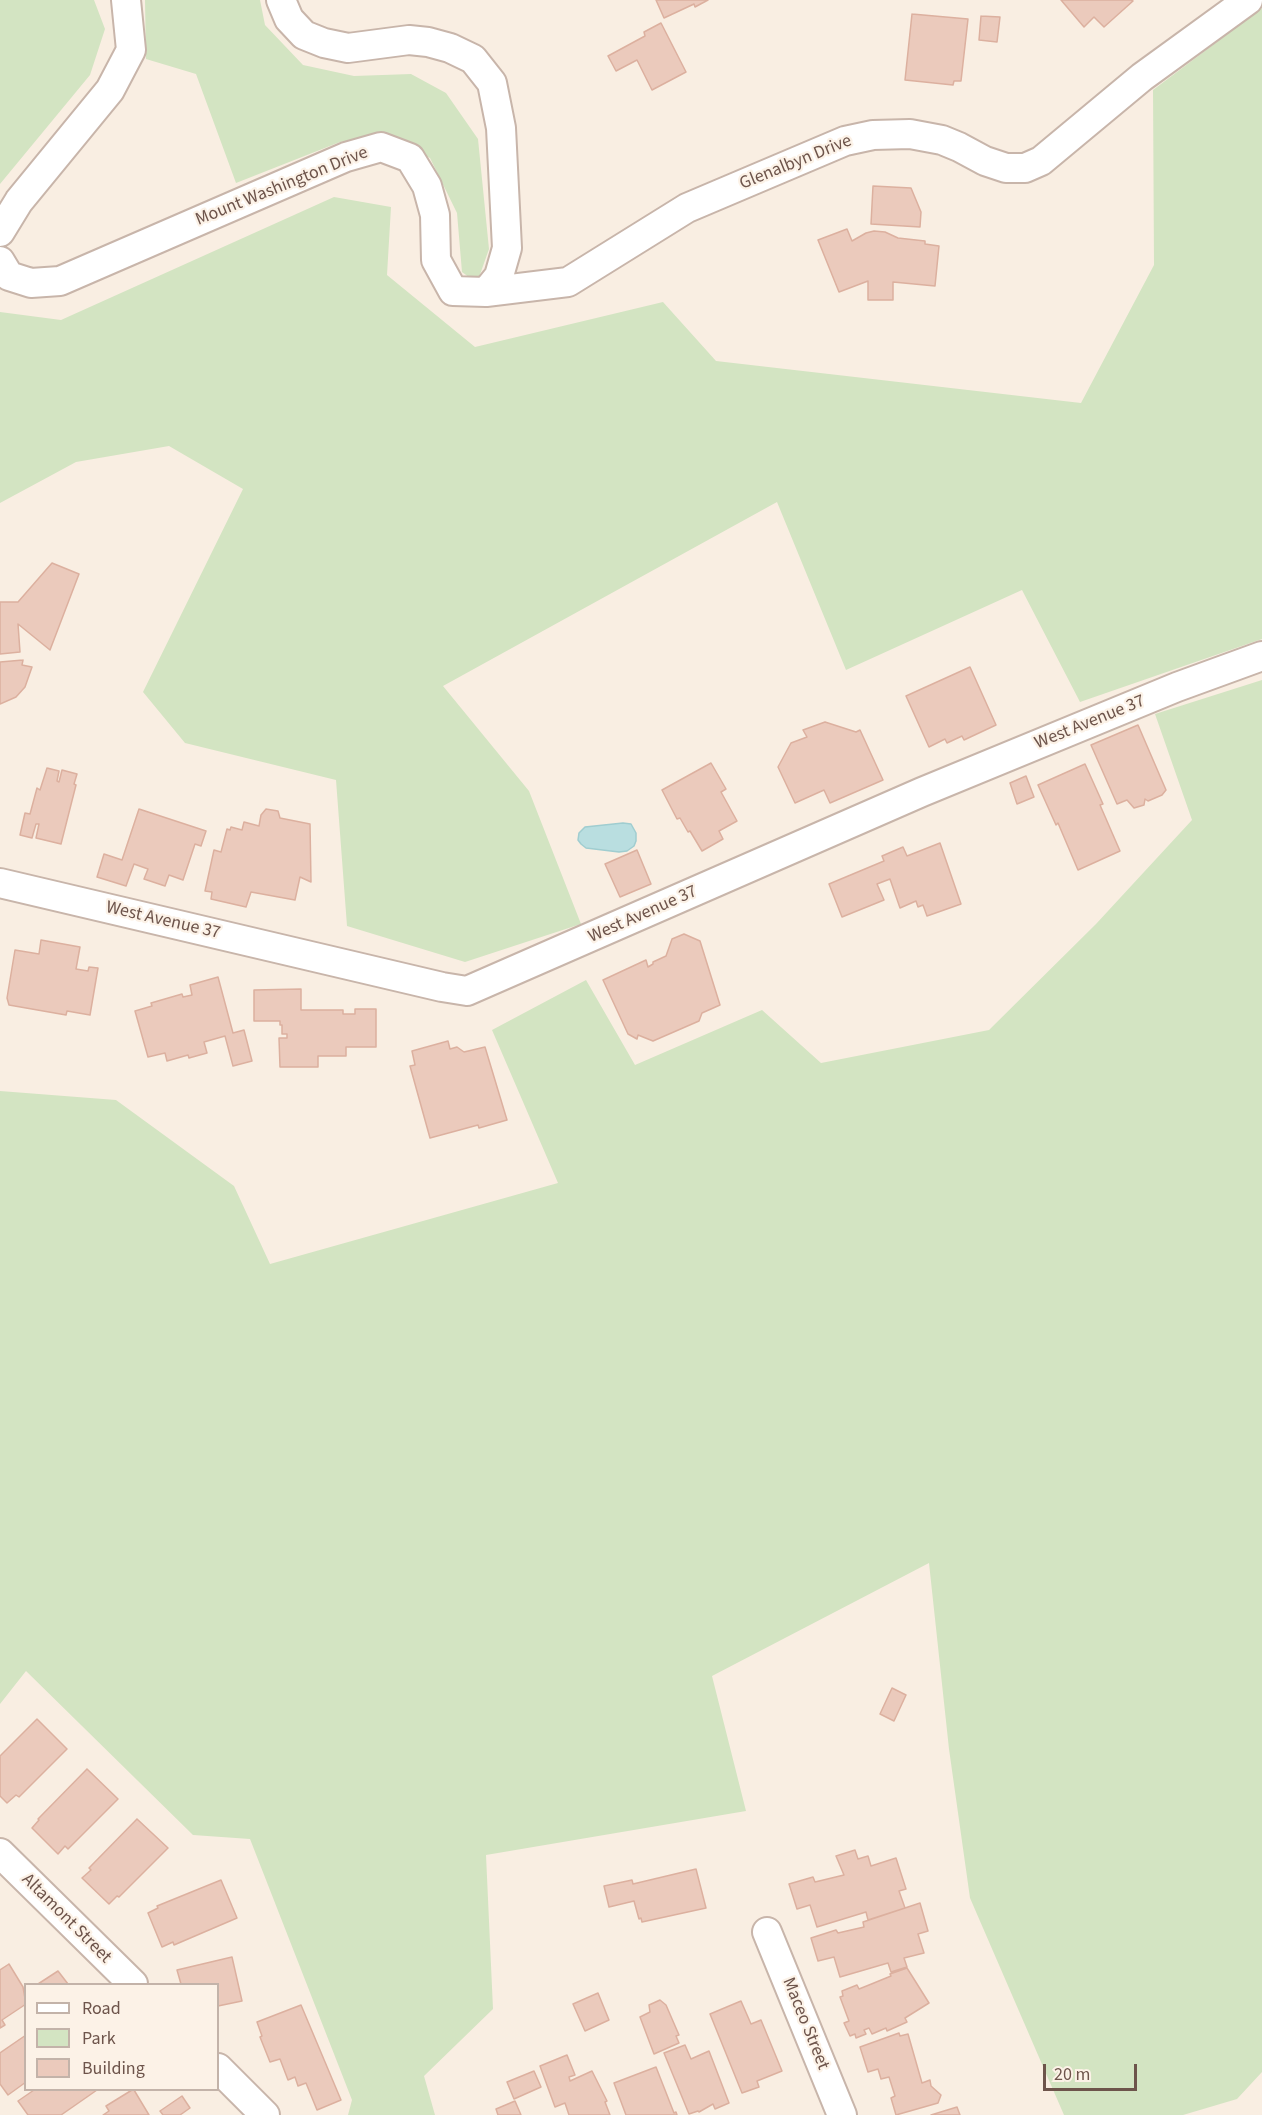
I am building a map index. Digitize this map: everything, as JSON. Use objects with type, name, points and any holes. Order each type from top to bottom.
[{"type":"street","points":[[0,232],[19,201],[110,90],[131,50],[126,0]]},
{"type":"street","points":[[281,0],[289,19],[304,34],[324,43],[348,48],[409,40],[428,42],[450,48],[473,59],[492,83],[501,128],[507,248],[499,276],[486,292]]},
{"type":"street","name":"Glenalbyn Drive","points":[[486,292],[568,282],[687,208],[844,141],[873,135],[910,134],[959,147],[985,161],[1006,168],[1024,168],[1041,161],[1142,77],[1248,0]]},
{"type":"street","name":"Mount Washington Drive","points":[[0,261],[9,276],[31,283],[60,281],[346,157],[381,147],[411,158],[427,186],[435,215],[436,260],[453,291],[486,292]]},
{"type":"street","name":"West Avenue 37","points":[[0,883],[467,991],[922,792],[1177,687],[1262,656]]},
{"type":"street","name":"Altamont Street","points":[[0,1853],[132,1983]]},
{"type":"street","name":"Maceo Street","points":[[767,1932],[842,2115]]},
{"type":"street","points":[[219,2069],[265,2115]]},
{"type":"green space","points":[[0,0],[94,0],[105,29],[90,75],[0,184]]},
{"type":"green space","points":[[145,0],[260,0],[265,25],[303,65],[354,76],[411,74],[446,93],[478,139],[489,249],[477,283],[462,272],[457,213],[430,158],[379,135],[340,142],[236,183],[196,74],[146,59]]},
{"type":"green space","points":[[1262,8],[1262,639],[1080,702],[1022,590],[846,670],[777,502],[443,686],[529,791],[581,924],[465,962],[347,926],[336,780],[185,743],[143,692],[243,489],[169,446],[76,462],[0,503],[0,312],[61,320],[334,197],[391,207],[387,275],[475,347],[663,302],[716,361],[1081,403],[1154,265],[1153,90]]},
{"type":"green space","points":[[1262,680],[1262,2072],[1237,2099],[1183,2115],[1064,2115],[970,1898],[949,1749],[929,1563],[712,1676],[746,1811],[486,1855],[493,2009],[424,2076],[435,2115],[348,2115],[352,2100],[250,1839],[193,1835],[26,1671],[0,1704],[0,1091],[116,1100],[234,1186],[270,1264],[558,1183],[492,1030],[586,980],[635,1065],[762,1010],[821,1063],[989,1030],[1096,924],[1192,820],[1155,714]]},
{"type":"water","points":[[631,824],[636,833],[634,846],[627,851],[586,848],[578,840],[579,833],[585,827]]},
{"type":"building","points":[[656,0],[708,0],[664,18]]},
{"type":"building","points":[[1061,0],[1133,1],[1104,27],[1094,17],[1084,27]]},
{"type":"building","points":[[912,14],[968,19],[961,81],[954,81],[953,85],[905,80]]},
{"type":"building","points":[[981,16],[1000,17],[997,42],[979,40]]},
{"type":"building","points":[[661,23],[686,72],[652,90],[637,60],[616,71],[608,56],[645,36],[644,32]]},
{"type":"building","points":[[873,186],[911,188],[921,212],[920,227],[871,224]]},
{"type":"building","points":[[847,229],[852,241],[874,231],[939,246],[935,286],[893,282],[893,300],[868,300],[868,281],[839,292],[818,240]]},
{"type":"building","points":[[52,563],[79,574],[50,650],[18,624],[20,652],[0,654],[0,602],[18,602]]},
{"type":"building","points":[[23,660],[22,665],[32,667],[25,687],[16,697],[0,704],[0,662]]},
{"type":"building","points":[[970,667],[996,725],[964,740],[962,736],[947,743],[945,739],[929,747],[906,696]]},
{"type":"building","points":[[825,722],[856,732],[860,730],[883,780],[830,803],[824,790],[795,803],[778,767],[791,743],[807,737],[803,730]]},
{"type":"building","points":[[1138,725],[1166,790],[1162,795],[1148,801],[1145,799],[1144,805],[1134,808],[1127,800],[1117,804],[1091,745]]},
{"type":"building","points":[[711,763],[726,789],[721,792],[737,821],[719,831],[723,839],[702,851],[680,818],[677,819],[662,790]]},
{"type":"building","points":[[1085,764],[1120,851],[1078,870],[1058,823],[1056,825],[1038,785]]},
{"type":"building","points":[[47,768],[59,771],[57,781],[59,782],[62,770],[77,774],[61,844],[36,838],[39,824],[36,824],[32,838],[20,835],[25,813],[30,814],[37,788],[40,790]]},
{"type":"building","points":[[1026,776],[1034,797],[1017,804],[1010,783]]},
{"type":"building","points":[[139,809],[206,831],[201,846],[195,844],[183,880],[169,875],[165,886],[144,879],[148,869],[134,864],[126,886],[97,877],[104,854],[122,860]]},
{"type":"building","points":[[266,809],[278,811],[280,818],[310,824],[311,882],[300,877],[295,900],[251,892],[246,907],[211,899],[212,892],[205,891],[214,850],[221,852],[227,829],[230,830],[231,827],[242,830],[244,822],[259,826],[261,815]]},
{"type":"building","points":[[940,843],[961,904],[927,916],[923,905],[918,907],[916,901],[900,908],[890,879],[877,884],[884,900],[842,917],[829,884],[884,861],[882,856],[903,847],[907,856]]},
{"type":"building","points":[[637,850],[651,884],[620,897],[605,864]]},
{"type":"building","points":[[684,934],[700,941],[720,1005],[702,1013],[699,1021],[653,1041],[638,1035],[637,1039],[628,1034],[603,980],[646,960],[648,967],[666,956],[672,939]]},
{"type":"building","points":[[41,940],[80,947],[76,969],[88,971],[89,967],[98,968],[90,1015],[67,1011],[66,1015],[9,1005],[7,998],[15,950],[39,954]]},
{"type":"building","points":[[218,977],[233,1033],[244,1030],[252,1061],[233,1066],[225,1036],[204,1042],[207,1053],[189,1058],[188,1055],[167,1061],[165,1053],[148,1057],[135,1011],[152,1006],[151,1003],[182,994],[183,997],[192,995],[190,985]]},
{"type":"building","points":[[301,989],[301,1010],[343,1010],[343,1014],[355,1014],[355,1009],[376,1009],[376,1047],[346,1047],[346,1056],[318,1056],[318,1067],[280,1067],[279,1038],[287,1038],[287,1034],[282,1034],[280,1021],[254,1021],[254,990]]},
{"type":"building","points":[[448,1041],[450,1049],[457,1047],[464,1052],[485,1047],[507,1120],[430,1138],[410,1066],[415,1065],[412,1051]]},
{"type":"building","points":[[892,1688],[906,1695],[894,1721],[880,1714]]},
{"type":"building","points":[[37,1719],[67,1749],[19,1797],[16,1795],[7,1803],[0,1796],[0,1756]]},
{"type":"building","points":[[87,1769],[118,1799],[68,1849],[65,1846],[58,1854],[32,1828]]},
{"type":"building","points":[[137,1819],[168,1848],[119,1897],[117,1896],[109,1904],[82,1878]]},
{"type":"building","points":[[855,1850],[858,1859],[868,1856],[871,1866],[896,1858],[906,1889],[899,1891],[905,1908],[868,1920],[866,1912],[817,1927],[810,1905],[797,1909],[789,1884],[813,1877],[815,1882],[844,1875],[836,1856]]},
{"type":"building","points":[[696,1869],[706,1908],[642,1922],[634,1901],[609,1907],[604,1886],[632,1880],[633,1884]]},
{"type":"building","points":[[221,1880],[237,1918],[174,1945],[173,1942],[162,1947],[148,1913],[158,1908],[157,1906]]},
{"type":"building","points":[[920,1903],[928,1931],[918,1934],[924,1953],[904,1958],[907,1967],[891,1972],[888,1963],[840,1977],[834,1957],[818,1961],[811,1938],[836,1930],[838,1933],[864,1927],[863,1922]]},
{"type":"building","points":[[232,1957],[242,2001],[219,2006],[219,1983],[181,1983],[177,1970]]},
{"type":"building","points":[[9,1964],[23,1987],[24,2005],[2,2020],[5,2025],[0,2028],[0,1970]]},
{"type":"building","points":[[907,1968],[929,2003],[905,2018],[907,2022],[887,2031],[886,2028],[872,2034],[869,2028],[864,2030],[866,2034],[856,2038],[855,2034],[850,2036],[844,2023],[849,2021],[840,1997],[843,1996],[842,1991],[857,1985],[859,1989]]},
{"type":"building","points":[[58,1971],[67,1983],[40,1983]]},
{"type":"building","points":[[598,1993],[609,2020],[585,2031],[573,2004]]},
{"type":"building","points":[[660,2000],[666,2005],[679,2035],[676,2036],[679,2043],[654,2054],[640,2017],[650,2012],[649,2005]]},
{"type":"building","points":[[741,2001],[751,2024],[761,2020],[782,2071],[757,2081],[759,2087],[742,2093],[710,2014]]},
{"type":"building","points":[[301,2005],[341,2100],[317,2110],[306,2083],[298,2086],[295,2077],[288,2080],[280,2059],[270,2062],[257,2022]]},
{"type":"building","points":[[899,2033],[900,2036],[908,2034],[922,2083],[930,2080],[931,2086],[941,2095],[938,2103],[896,2115],[891,2098],[895,2096],[889,2077],[881,2079],[878,2069],[868,2072],[860,2047]]},
{"type":"building","points":[[24,2036],[24,2083],[8,2095],[0,2084],[0,2053]]},
{"type":"building","points":[[685,2045],[691,2059],[709,2051],[729,2103],[715,2109],[713,2104],[699,2112],[689,2114],[664,2053]]},
{"type":"building","points":[[567,2055],[575,2075],[569,2077],[570,2081],[592,2071],[607,2101],[605,2102],[610,2115],[569,2115],[565,2103],[555,2107],[540,2066]]},
{"type":"building","points":[[656,2067],[674,2113],[676,2112],[677,2115],[626,2115],[614,2083]]},
{"type":"building","points":[[534,2071],[541,2087],[514,2099],[507,2082]]},
{"type":"building","points":[[33,2091],[96,2091],[61,2115],[28,2115],[18,2101]]},
{"type":"building","points":[[130,2091],[135,2091],[149,2115],[103,2115],[109,2111],[106,2106]]},
{"type":"building","points":[[182,2096],[190,2108],[180,2115],[163,2115],[160,2111]]},
{"type":"building","points":[[515,2101],[521,2115],[498,2115],[496,2109]]},
{"type":"building","points":[[957,2107],[960,2115],[931,2115]]}]
